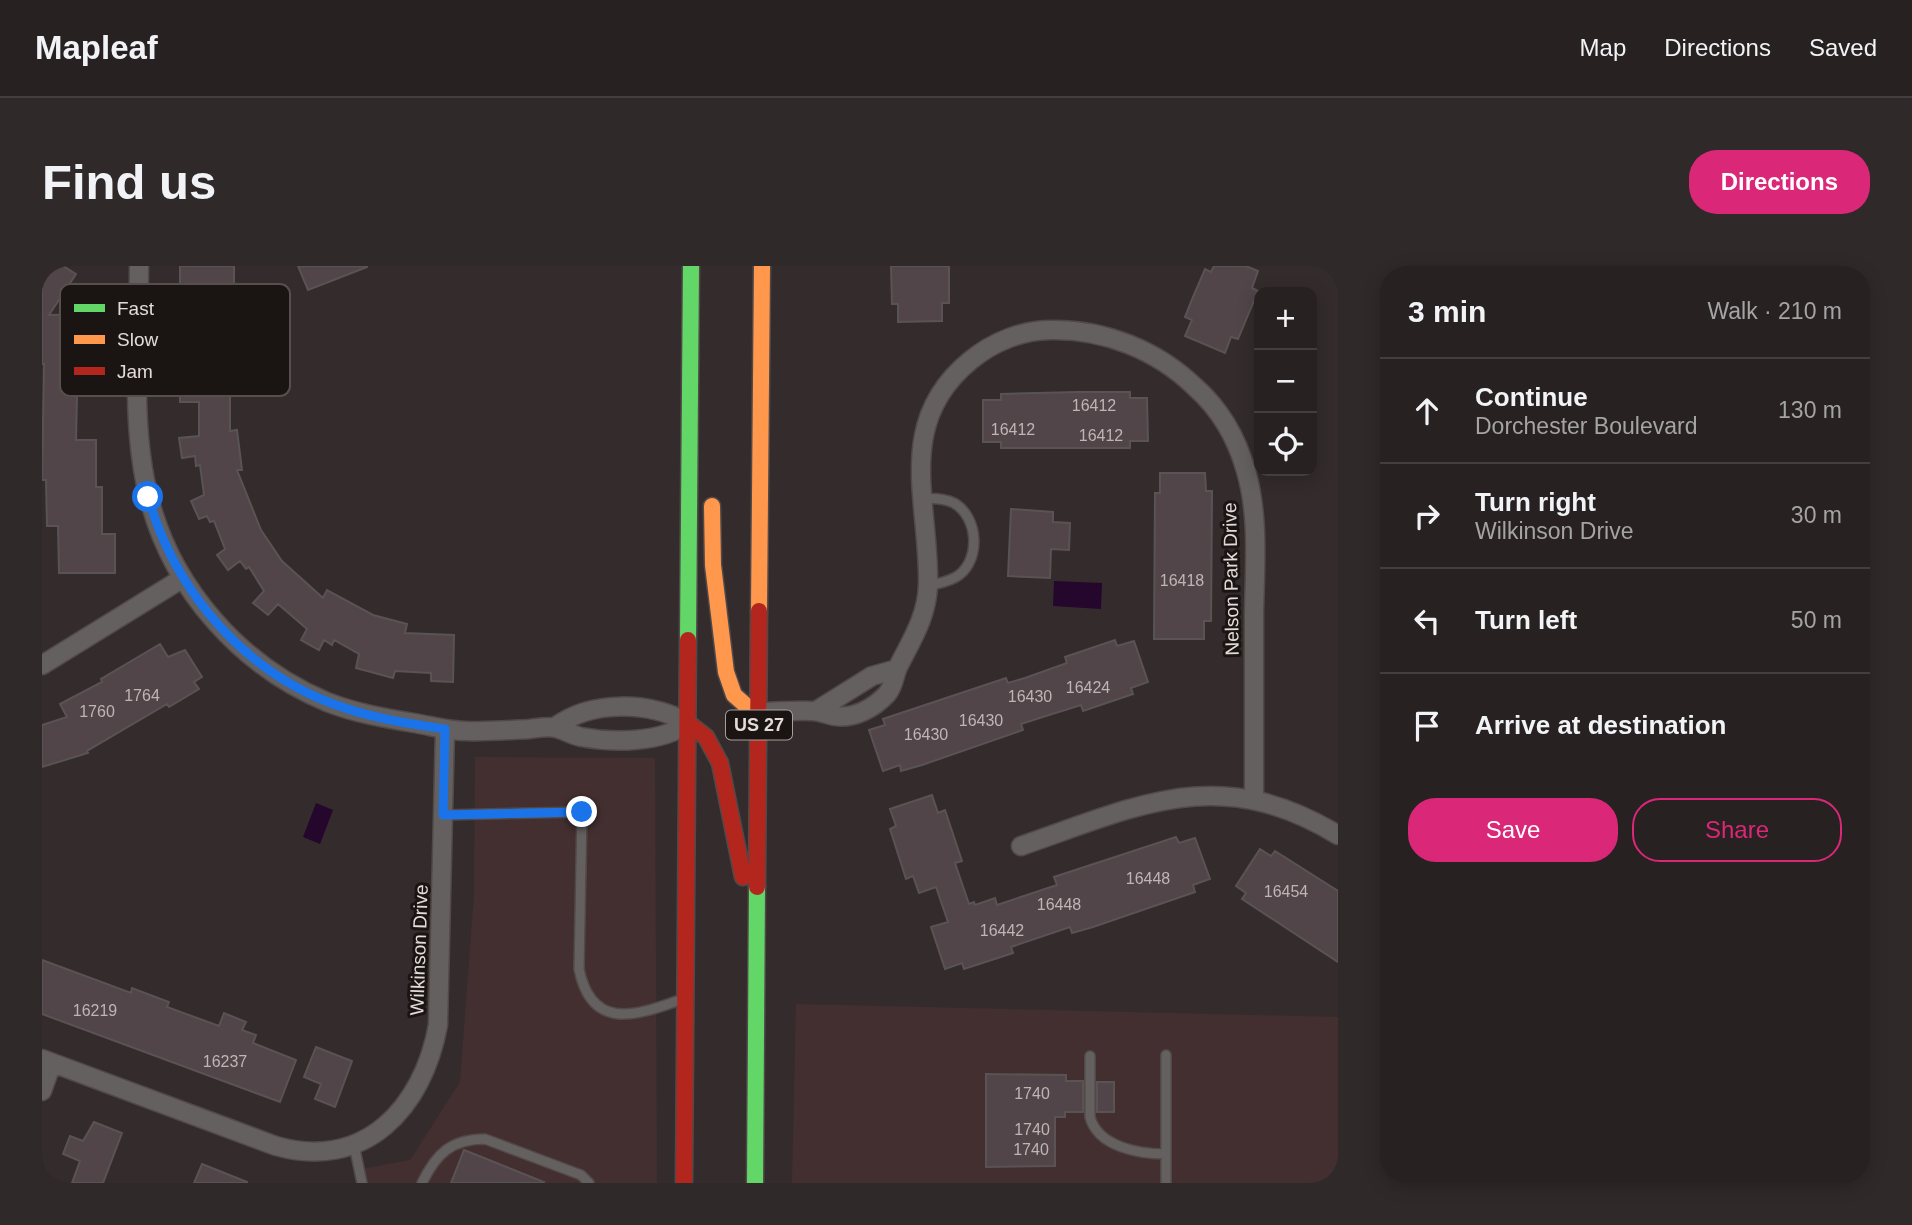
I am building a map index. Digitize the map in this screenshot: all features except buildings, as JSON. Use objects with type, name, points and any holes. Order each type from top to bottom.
[{"type":"highway","points":[[684,1183],[691,266]]},
{"type":"highway","name":"US 27","points":[[755,1183],[762,266]]},
{"type":"highway","points":[[712,496],[713,565],[726,672],[734,695],[750,709],[759,712]]},
{"type":"highway","points":[[688,723],[706,737],[720,763],[755,942]]},
{"type":"street","points":[[139,266],[139,284]]},
{"type":"street","name":"Nelson Park Drive","points":[[816,711],[843,717],[854,716],[888,693],[920,625],[928,586],[919,463],[933,408],[951,380],[964,365],[993,345],[1009,338],[1047,330],[1069,330],[1111,338],[1149,354],[1196,387],[1210,401],[1240,452],[1250,488],[1255,537],[1254,800]]},
{"type":"street","points":[[138,396],[141,459],[153,515],[167,550],[208,615],[255,659],[283,679],[313,696],[345,708],[445,729],[479,731],[555,727],[582,737],[645,739],[668,735],[688,723]]},
{"type":"street","points":[[42,664],[183,578]]},
{"type":"street","points":[[759,712],[816,711],[872,676],[897,669]]},
{"type":"street","points":[[555,727],[576,715],[599,709],[655,709],[688,723]]},
{"type":"street","name":"Wilkinson Drive","points":[[47,1061],[286,1149],[320,1153],[354,1145],[382,1129],[406,1105],[421,1080],[436,1039],[440,1011],[445,729]]},
{"type":"street","points":[[1021,846],[1161,801],[1200,795],[1254,800],[1304,817],[1338,835]]},
{"type":"street","points":[[42,1091],[47,1061]]},
{"type":"lane","points":[[921,499],[937,498],[954,503],[967,515],[974,538],[971,556],[961,574],[928,586]]},
{"type":"lane","points":[[443,815],[582,812],[579,969],[583,988],[597,1006],[615,1016],[635,1014],[686,999]]},
{"type":"lane","points":[[1166,1055],[1166,1183]]},
{"type":"lane","points":[[1090,1056],[1092,1126],[1098,1133],[1123,1147],[1149,1154],[1166,1154]]},
{"type":"lane","points":[[422,1183],[448,1146],[469,1139],[485,1139],[581,1175],[589,1183]]},
{"type":"lane","points":[[354,1145],[362,1183]]},
{"type":"shaded area","points":[[1054,581],[1102,583],[1101,609],[1053,606]]},
{"type":"shaded area","points":[[475,757],[655,758],[657,1183],[358,1183],[356,1170],[410,1160],[460,1082],[474,894]]},
{"type":"shaded area","points":[[316,803],[333,810],[320,844],[303,837]]},
{"type":"shaded area","points":[[796,1004],[1338,1017],[1338,1183],[792,1183]]},
{"type":"traffic: fast","points":[[688,640],[691,266]]},
{"type":"traffic: fast","points":[[755,1183],[757,887]]},
{"type":"traffic: slow","points":[[759,611],[762,266]]},
{"type":"traffic: slow","points":[[712,506],[713,565],[726,672],[734,695],[750,709],[759,712]]},
{"type":"traffic: jam","points":[[757,887],[759,611]]},
{"type":"traffic: jam","points":[[684,1183],[688,640]]},
{"type":"traffic: jam","points":[[688,723],[706,737],[720,763],[743,877]]},
{"type":"route","points":[[148,497],[167,550],[195,597],[223,631],[255,659],[298,688],[345,708],[445,729],[443,815],[582,812]]}]
